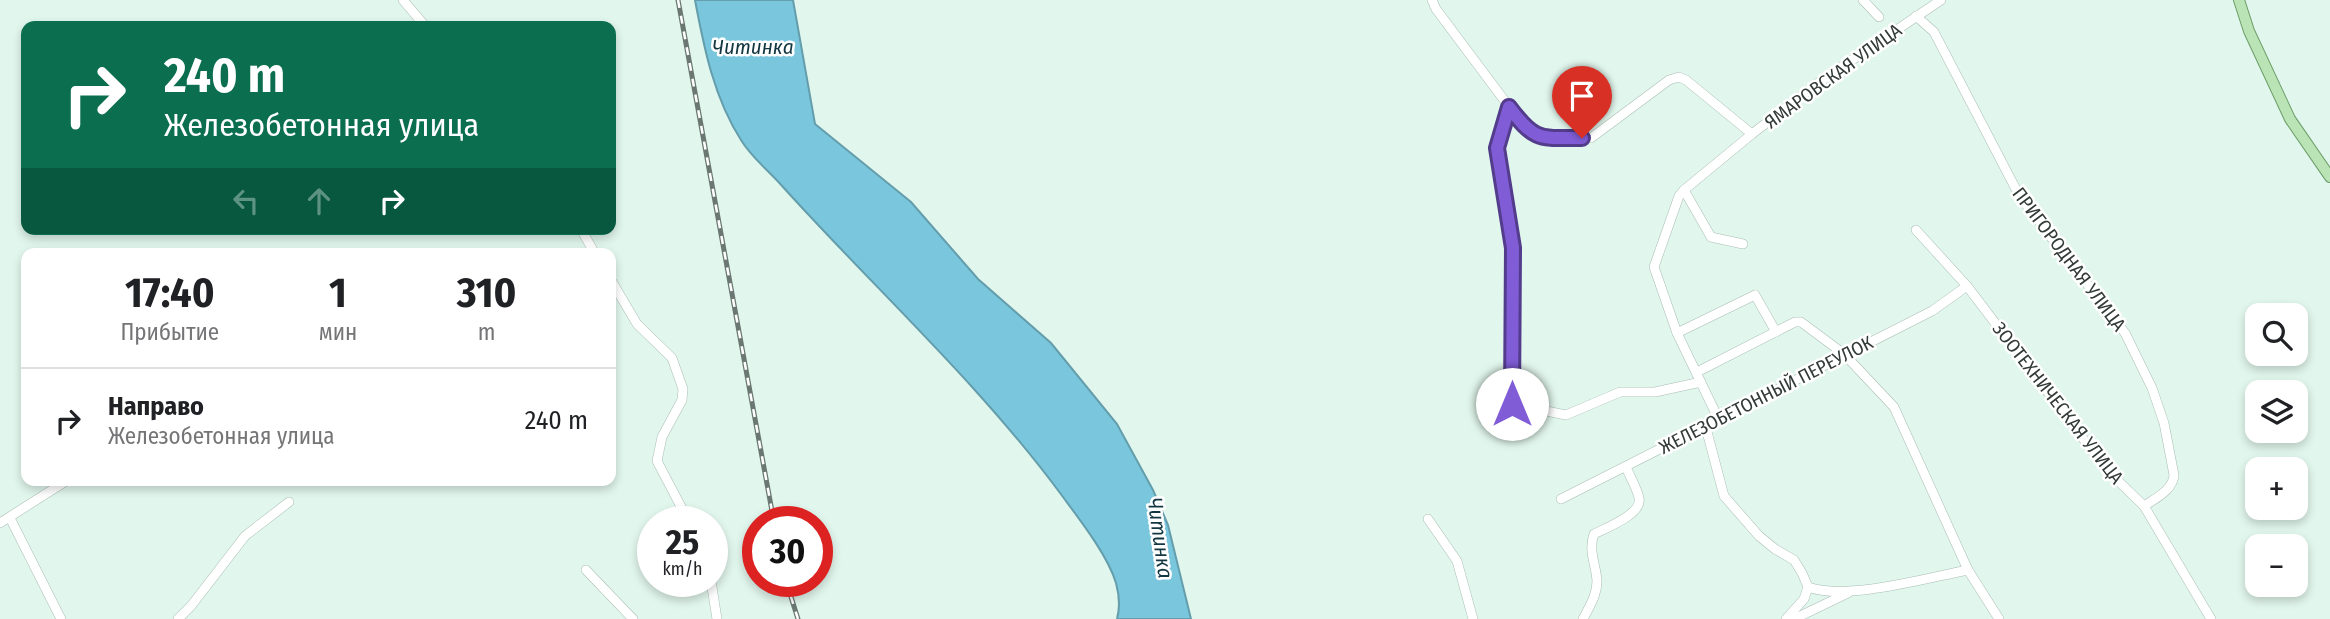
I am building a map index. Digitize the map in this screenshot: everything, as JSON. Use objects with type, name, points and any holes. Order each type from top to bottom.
[{"type":"main road","points":[[2239,0],[2249,31],[2290,119],[2330,177]]},
{"type":"street","points":[[402,0],[421,21]]},
{"type":"street","points":[[1432,0],[1509,107],[1497,148],[1513,248],[1512,404],[1566,415],[1620,392],[1655,392],[1701,382]]},
{"type":"street","points":[[1863,0],[1879,17]]},
{"type":"street","name":"ЯМАРОВСКАЯ УЛИЦА","points":[[1509,107],[1525,128],[1540,138],[1591,138],[1669,80],[1679,77],[1752,134],[1818,83],[1941,0]]},
{"type":"street","name":"ПРИГОРОДНАЯ УЛИЦА","points":[[1916,16],[1934,32],[2020,197],[2125,333],[2152,388],[2164,423],[2174,483],[2144,506]]},
{"type":"street","points":[[1719,421],[1677,333],[1654,267],[1679,196],[1752,134]]},
{"type":"street","points":[[1684,190],[1711,237],[1743,244]]},
{"type":"street","name":"ЗООТЕХНИЧЕСКАЯ УЛИЦА","points":[[1916,230],[1968,286],[2107,470],[2144,506],[2211,619]]},
{"type":"street","name":"ЖЕЛЕЗОБЕТОННЫЙ ПЕРЕУЛОК","points":[[1561,499],[1706,428],[1844,354],[1932,311],[1968,286]]},
{"type":"street","points":[[616,288],[637,324],[672,358],[683,389],[682,400],[662,437],[657,461],[681,506]]},
{"type":"street","points":[[1677,333],[1755,295],[1776,332]]},
{"type":"street","points":[[1697,372],[1796,322],[1801,322],[1844,354],[1894,407],[1968,570],[1999,619]]},
{"type":"street","points":[[1706,428],[1724,496],[1759,536],[1794,560],[1808,587],[1850,592],[1968,570]]},
{"type":"street","points":[[1583,619],[1594,599],[1597,583],[1592,547],[1594,534],[1634,513],[1639,506],[1640,499],[1626,467]]},
{"type":"street","points":[[0,523],[58,486]]},
{"type":"street","points":[[178,619],[245,536],[289,502]]},
{"type":"street","points":[[10,518],[61,619]]},
{"type":"street","points":[[1428,519],[1457,561],[1472,619]]},
{"type":"street","points":[[586,570],[633,619]]},
{"type":"street","points":[[1786,619],[1804,599],[1808,587]]},
{"type":"street","points":[[1794,619],[1850,592]]},
{"type":"street","points":[[714,597],[717,619]]},
{"type":"water","name":"Читинка","points":[[695,0],[793,0],[815,124],[911,202],[978,279],[1051,343],[1117,424],[1153,490],[1168,525],[1191,619],[1117,619],[1118,592],[1107,561],[1085,527],[1031,456],[963,377],[745,146],[717,90],[706,54]]},
{"type":"railway","points":[[678,0],[771,506]]},
{"type":"railway","points":[[791,597],[798,619]]},
{"type":"route","points":[[1512,404],[1513,248],[1497,148],[1499,137],[1509,107],[1525,128],[1540,138],[1582,138]]}]
